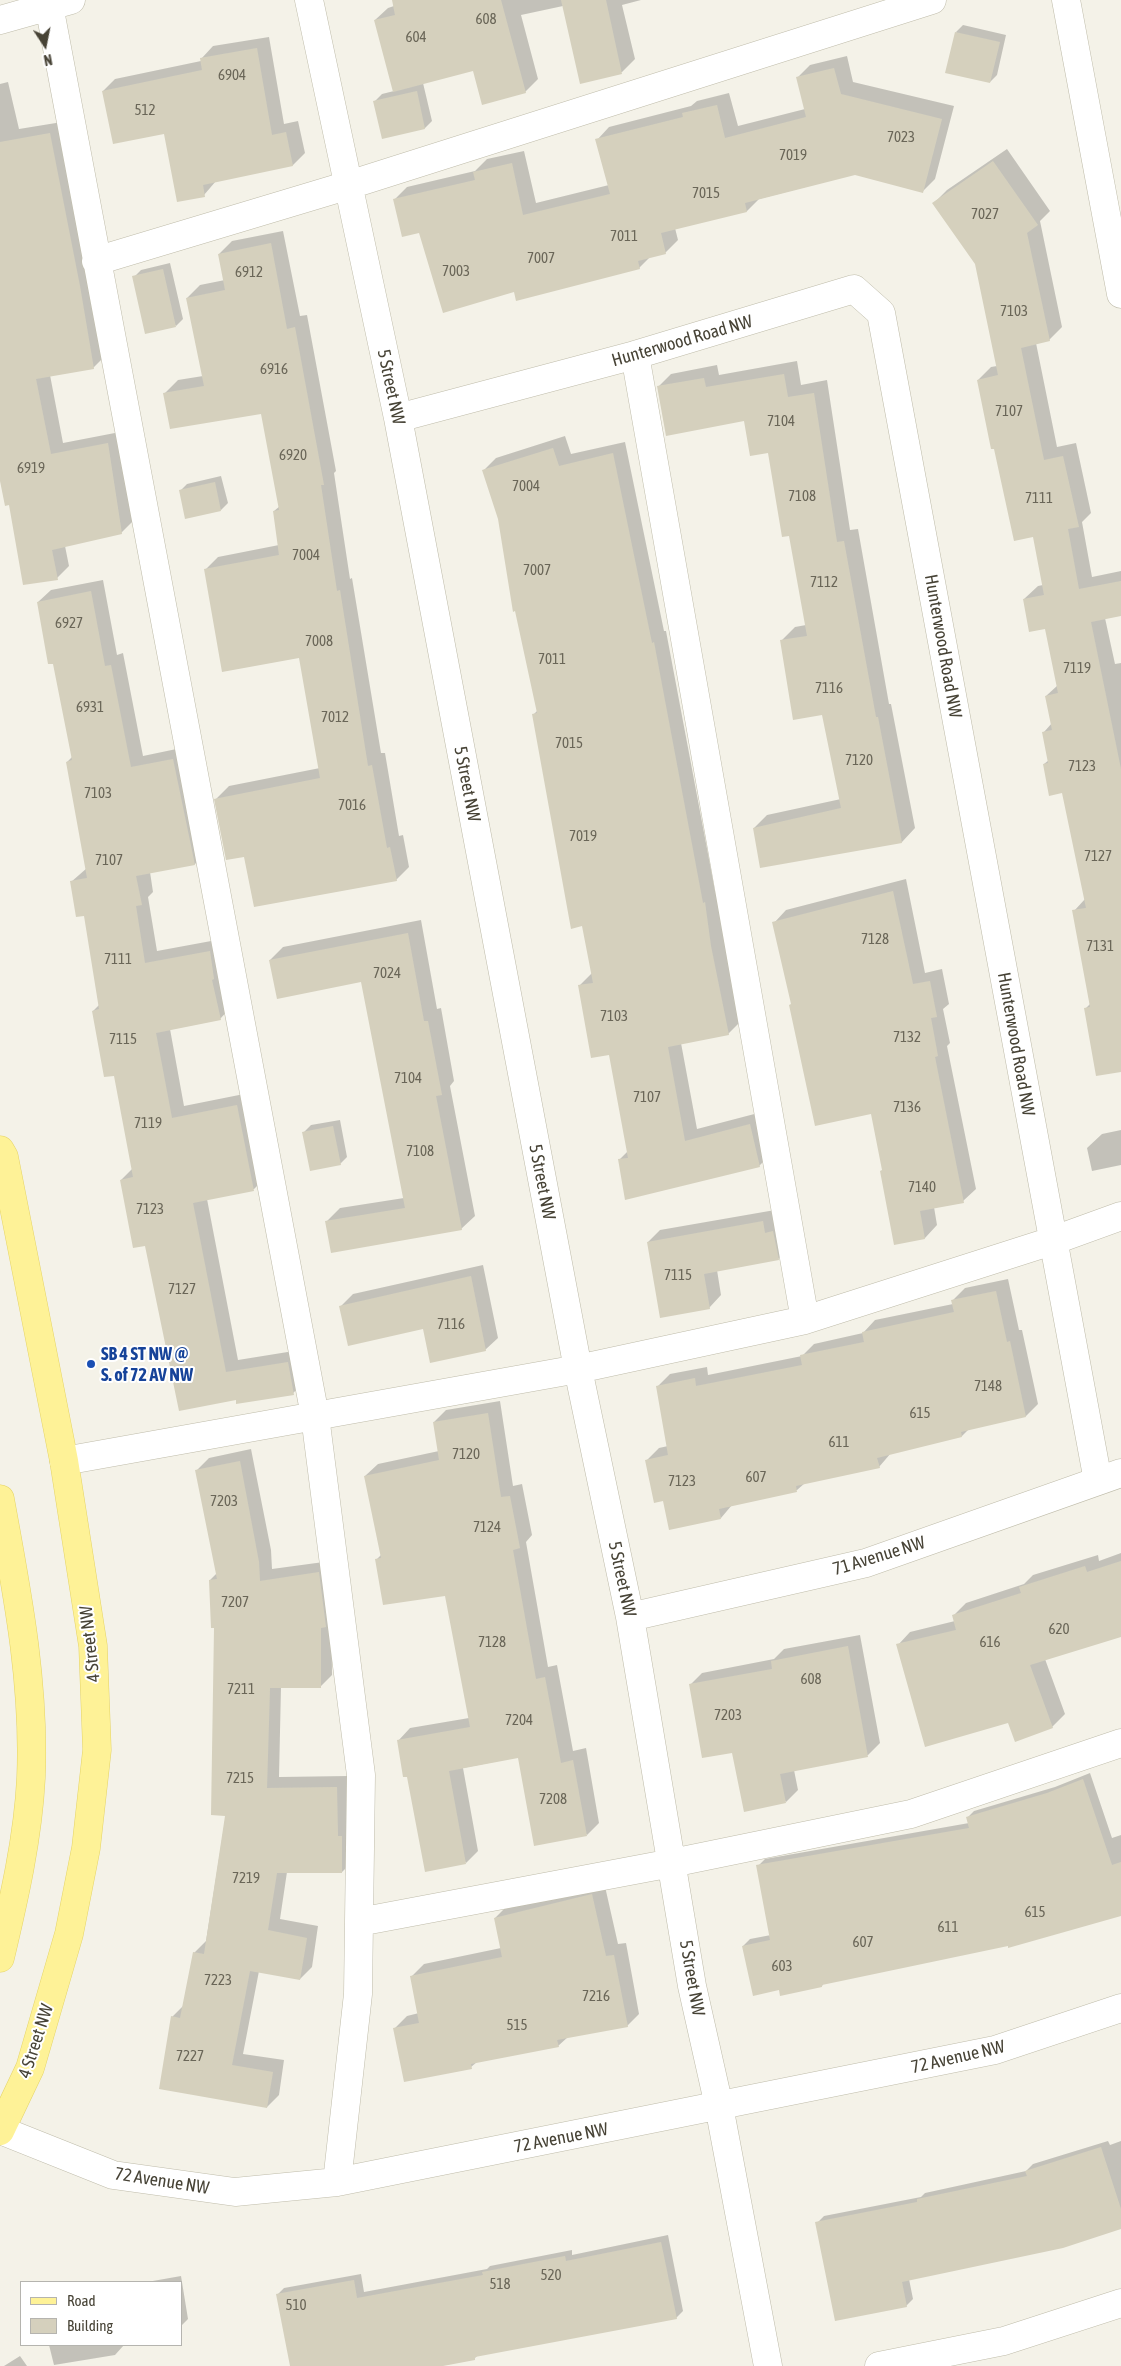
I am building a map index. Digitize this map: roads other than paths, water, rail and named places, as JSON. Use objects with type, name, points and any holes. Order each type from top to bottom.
[{"type":"main road","name":"4 Street NW","points":[[0,1150],[4,1157],[64,1461],[93,1646],[97,1750],[86,1848],[69,1934],[30,2068],[0,2130]]},
{"type":"main road","points":[[0,1499],[22,1618],[30,1697],[31,1779],[19,1873],[0,1958]]},
{"type":"street","name":"5 Street NW","points":[[309,0],[398,418],[578,1369],[630,1617],[692,1986],[719,2106],[768,2366]]},
{"type":"street","points":[[96,261],[349,185],[932,0]]},
{"type":"street","points":[[1066,0],[1121,294]]},
{"type":"street","points":[[0,20],[56,2],[96,261],[315,1416],[361,1775],[358,1994],[337,2182]]},
{"type":"street","name":"Hunterwood Road NW","points":[[398,418],[635,355],[854,289],[881,313],[1052,1241],[1109,1477]]},
{"type":"street","points":[[635,355],[805,1320]]},
{"type":"street","points":[[64,1461],[578,1369],[805,1320],[1052,1241],[1121,1216]]},
{"type":"street","name":"71 Avenue NW","points":[[630,1617],[866,1563],[1109,1477]]},
{"type":"street","points":[[359,1922],[672,1863],[911,1814],[1121,1743]]},
{"type":"street","name":"72 Avenue NW","points":[[0,2130],[113,2175],[235,2192],[337,2182],[995,2050],[1121,2008]]},
{"type":"street","points":[[879,2366],[1004,2341],[1121,2303]]},
{"type":"place","name":"SB 4 ST NW @ S. of 72 AV NW","points":[[91,1364]]}]
